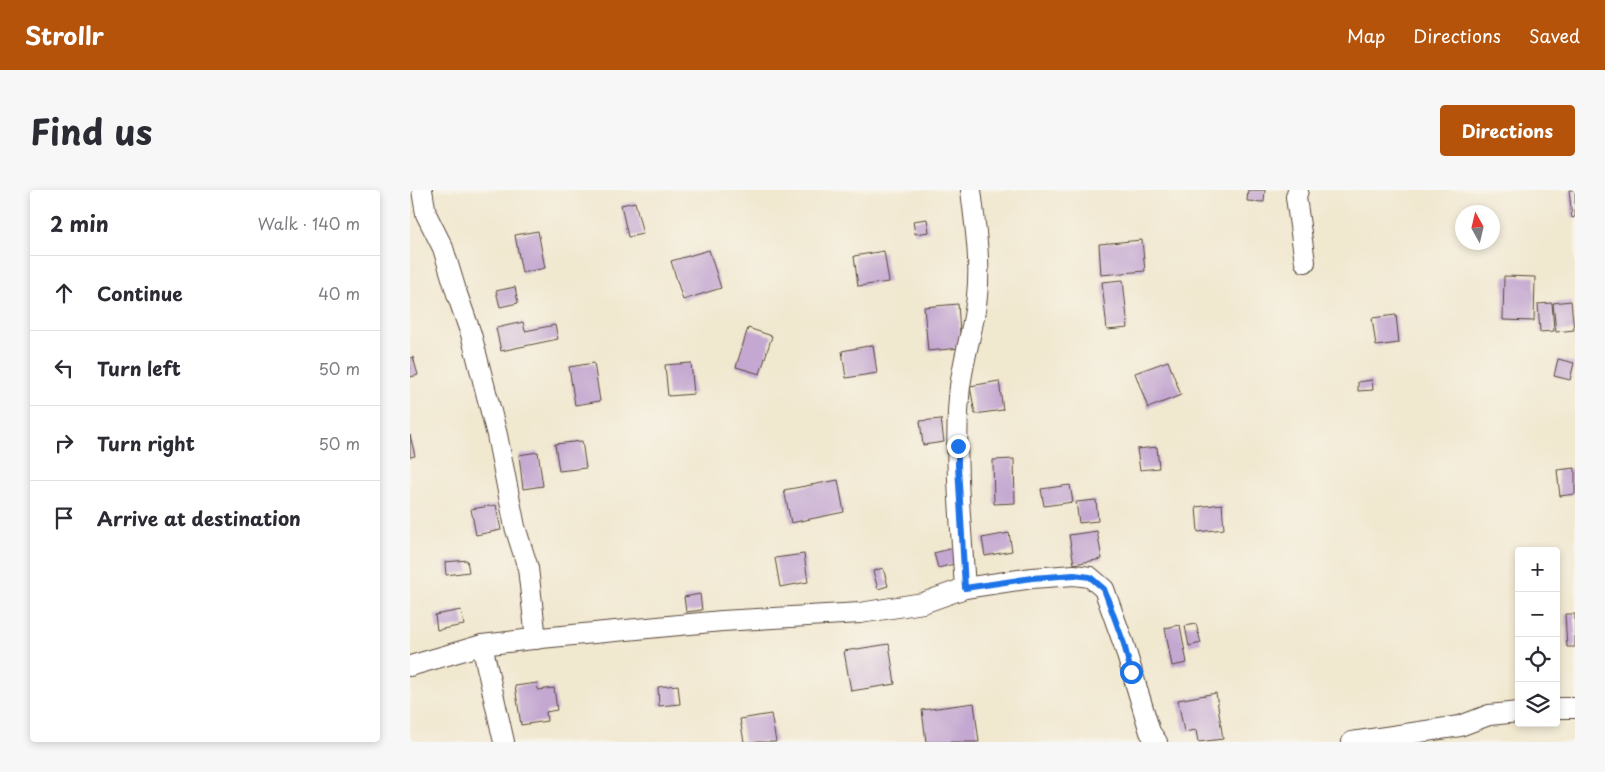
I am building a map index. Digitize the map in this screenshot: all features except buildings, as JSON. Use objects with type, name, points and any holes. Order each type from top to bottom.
[{"type":"street","points":[[422,190],[426,214],[443,248],[471,334],[497,435],[515,527],[528,568],[536,639]]},
{"type":"street","points":[[965,588],[958,475],[958,436],[959,397],[977,298],[979,266],[971,190]]},
{"type":"street","points":[[1298,190],[1296,197],[1305,262]]},
{"type":"street","points":[[410,666],[482,645],[722,621],[860,613],[923,602],[965,588],[1032,578],[1074,575],[1090,577],[1104,589],[1124,644],[1150,732],[1157,742]]},
{"type":"street","points":[[482,645],[504,742]]},
{"type":"street","points":[[1560,708],[1575,708]]},
{"type":"street","points":[[1352,742],[1460,726],[1489,715],[1515,712]]},
{"type":"route","points":[[958,446],[965,588],[1032,578],[1074,575],[1090,577],[1104,589],[1124,644],[1131,672]]}]
